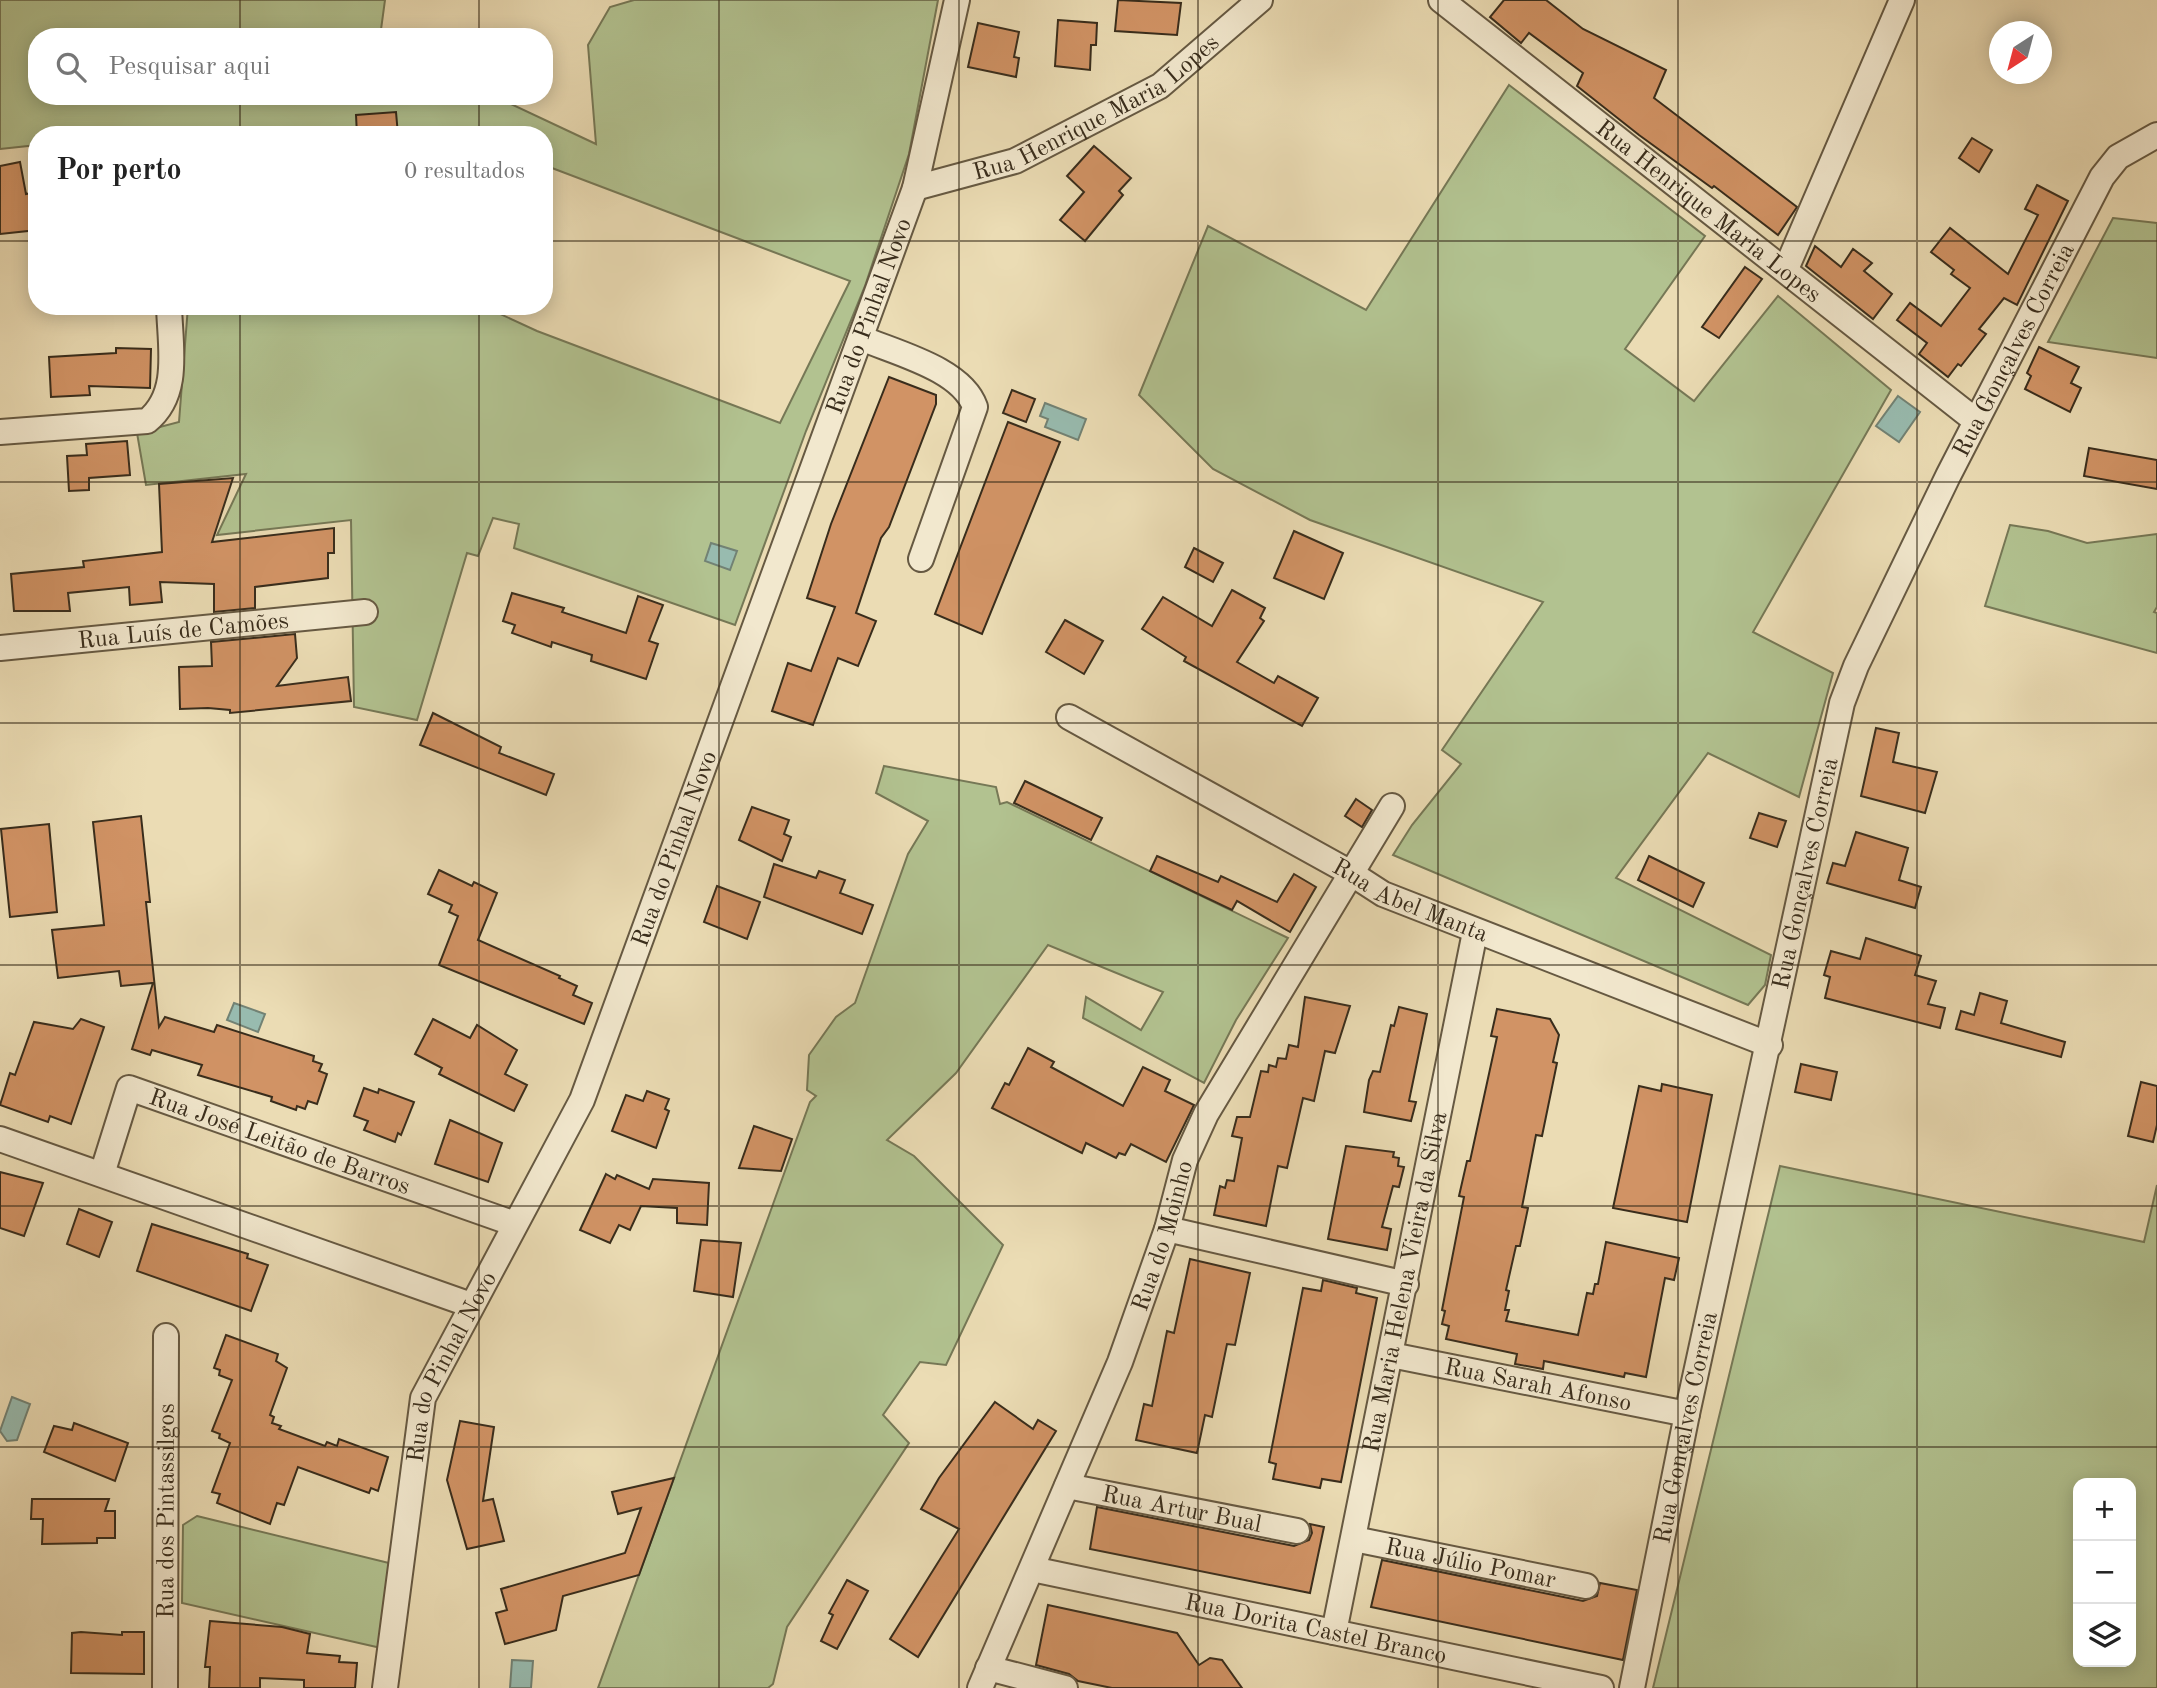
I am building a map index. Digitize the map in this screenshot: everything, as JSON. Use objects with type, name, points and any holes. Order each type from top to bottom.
[{"type":"street","name":"Rua do Pinhal Novo","points":[[385,1688],[424,1398],[582,1100],[915,188],[957,0]]},
{"type":"street","name":"Rua Henrique Maria Lopes","points":[[915,188],[1015,161],[1160,86],[1259,0]]},
{"type":"street","name":"Rua Henrique Maria Lopes","points":[[1441,0],[1976,421]]},
{"type":"street","points":[[1786,270],[1902,0]]},
{"type":"street","name":"Rua Gonçalves Correia","points":[[1632,1688],[1687,1414],[1770,1045],[1842,703],[1880,616],[1976,421],[2102,177],[2118,157],[2157,135]]},
{"type":"street","points":[[0,432],[147,421],[162,410],[171,383],[169,315]]},
{"type":"street","points":[[861,338],[952,377],[970,393],[975,407],[921,559]]},
{"type":"street","name":"Rua Luís de Camões","points":[[0,648],[365,612]]},
{"type":"street","name":"Rua Abel Manta","points":[[1069,717],[1349,872],[1383,894],[1770,1045]]},
{"type":"street","name":"Rua do Moinho","points":[[984,1678],[1120,1362],[1167,1229],[1185,1160],[1206,1114],[1349,872],[1392,806]]},
{"type":"street","name":"Rua Maria Helena Vieira da Silva","points":[[1335,1632],[1475,932]]},
{"type":"street","name":"Rua José Leitão de Barros","points":[[102,1174],[129,1088],[515,1224]]},
{"type":"street","points":[[0,1139],[471,1305]]},
{"type":"street","points":[[1167,1229],[1406,1284]]},
{"type":"street","name":"Rua dos Pintassilgos","points":[[165,1688],[166,1336]]},
{"type":"street","name":"Rua Sarah Afonso","points":[[1391,1355],[1687,1414]]},
{"type":"street","name":"Rua Artur Bual","points":[[1067,1486],[1297,1531]]},
{"type":"street","name":"Rua Júlio Pomar","points":[[1353,1539],[1586,1586]]},
{"type":"street","name":"Rua Dorita Castel Branco","points":[[1032,1569],[1601,1688]]},
{"type":"street","points":[[984,1678],[1065,1688]]},
{"type":"green space","points":[[0,0],[385,0],[381,28],[28,28],[28,105],[513,105],[596,144],[588,45],[610,7],[634,0],[938,0],[909,154],[865,286],[806,431],[735,625],[514,548],[519,524],[493,518],[478,556],[467,553],[417,720],[354,707],[351,520],[217,535],[246,474],[146,485],[137,433],[179,422],[187,315],[502,315],[537,331],[780,423],[850,281],[553,168],[553,126],[28,126],[28,146],[0,149]]},
{"type":"green space","points":[[1509,85],[1705,236],[1625,349],[1694,401],[1778,296],[1891,390],[1753,632],[1833,673],[1799,797],[1708,753],[1616,878],[1771,955],[1765,985],[1748,1005],[1393,855],[1412,825],[1461,764],[1442,750],[1543,602],[1310,520],[1213,469],[1139,395],[1208,226],[1366,310]]},
{"type":"green space","points":[[2113,218],[2157,223],[2157,358],[2048,342]]},
{"type":"green space","points":[[2010,525],[2048,531],[2087,543],[2157,534],[2157,607],[2154,612],[2157,613],[2157,653],[1985,606]]},
{"type":"green space","points":[[884,766],[996,787],[1000,804],[1007,802],[1288,938],[1236,1020],[1204,1083],[1083,1018],[1086,997],[1141,1030],[1163,992],[1048,945],[956,1073],[887,1140],[914,1156],[1003,1245],[946,1365],[920,1362],[883,1415],[909,1443],[787,1627],[773,1684],[768,1688],[598,1688],[810,1102],[816,1096],[807,1090],[809,1055],[836,1017],[855,1003],[908,854],[928,821],[876,793]]},
{"type":"green space","points":[[1780,1166],[2144,1242],[2157,1185],[2157,1688],[1653,1688]]},
{"type":"green space","points":[[197,1516],[389,1563],[381,1648],[182,1603],[183,1525]]},
{"type":"water","points":[[1898,396],[1920,412],[1899,442],[1876,426]]},
{"type":"water","points":[[1045,403],[1086,419],[1078,440],[1045,427],[1048,419],[1040,416]]},
{"type":"water","points":[[711,543],[737,551],[730,570],[705,561]]},
{"type":"water","points":[[234,1003],[265,1014],[258,1032],[227,1020]]},
{"type":"water","points":[[12,1397],[30,1404],[17,1440],[7,1441],[0,1431]]},
{"type":"water","points":[[512,1660],[533,1661],[531,1688],[510,1688]]},
{"type":"building","points":[[1118,0],[1181,3],[1177,35],[1115,31]]},
{"type":"building","points":[[1504,0],[1546,0],[1583,29],[1666,70],[1654,98],[1797,207],[1778,235],[1714,186],[1712,188],[1639,135],[1577,86],[1583,73],[1529,33],[1521,43],[1490,17]]},
{"type":"building","points":[[1058,20],[1097,23],[1096,45],[1091,45],[1090,70],[1055,66]]},
{"type":"building","points":[[978,23],[1019,32],[1014,57],[1019,58],[1016,77],[968,67]]},
{"type":"building","points":[[396,112],[397,126],[357,126],[356,115]]},
{"type":"building","points":[[1972,138],[1992,150],[1979,172],[1959,158]]},
{"type":"building","points":[[1094,146],[1131,178],[1119,191],[1123,195],[1085,241],[1060,220],[1084,192],[1067,176]]},
{"type":"building","points":[[20,162],[28,194],[28,231],[0,234],[0,166]]},
{"type":"building","points":[[2037,185],[2068,201],[2017,305],[2004,298],[1979,329],[1986,334],[1961,366],[1958,364],[1948,377],[1919,354],[1927,343],[1897,320],[1910,303],[1941,326],[1970,288],[1951,274],[1954,270],[1931,252],[1950,228],[2008,274],[2038,215],[2025,209]]},
{"type":"building","points":[[1815,246],[1841,267],[1853,249],[1872,263],[1864,271],[1892,294],[1873,319],[1806,266]]},
{"type":"building","points":[[1745,267],[1762,279],[1719,338],[1702,327]]},
{"type":"building","points":[[2039,347],[2079,367],[2071,383],[2081,388],[2070,412],[2025,389],[2031,376],[2027,373]]},
{"type":"building","points":[[116,348],[151,349],[150,388],[89,386],[90,395],[51,397],[49,357],[116,353]]},
{"type":"building","points":[[889,377],[936,395],[936,404],[889,527],[881,538],[856,613],[876,621],[858,666],[838,658],[813,725],[772,711],[788,663],[811,671],[835,607],[807,598],[831,524]]},
{"type":"building","points":[[1012,390],[1035,399],[1026,422],[1003,413]]},
{"type":"building","points":[[1008,422],[1060,442],[982,634],[935,614]]},
{"type":"building","points":[[127,441],[130,475],[89,478],[89,490],[69,491],[67,456],[87,455],[86,444]]},
{"type":"building","points":[[2089,448],[2157,460],[2157,489],[2084,476]]},
{"type":"building","points":[[233,478],[212,542],[334,528],[334,553],[328,553],[328,578],[255,587],[255,608],[214,612],[214,584],[160,582],[162,602],[130,605],[129,587],[68,593],[70,611],[14,611],[11,574],[84,567],[83,561],[162,552],[159,484]]},
{"type":"building","points":[[1294,531],[1343,553],[1324,599],[1274,578]]},
{"type":"building","points":[[1194,548],[1223,563],[1213,582],[1185,567]]},
{"type":"building","points":[[1232,590],[1265,608],[1260,618],[1264,621],[1237,662],[1274,683],[1278,676],[1318,698],[1302,726],[1184,661],[1186,657],[1142,629],[1163,597],[1212,626]]},
{"type":"building","points":[[512,593],[564,608],[562,612],[626,633],[638,596],[663,605],[649,641],[658,644],[646,679],[591,661],[592,655],[552,642],[551,647],[512,633],[515,625],[503,621]]},
{"type":"building","points":[[1065,620],[1103,641],[1084,674],[1046,652]]},
{"type":"building","points":[[295,634],[297,658],[277,686],[348,677],[351,701],[230,713],[230,710],[208,708],[180,709],[179,667],[212,666],[211,642]]},
{"type":"building","points":[[433,713],[501,747],[499,753],[554,774],[546,795],[420,745]]},
{"type":"building","points":[[1876,728],[1899,733],[1893,762],[1937,772],[1925,813],[1861,796]]},
{"type":"building","points":[[1025,781],[1102,818],[1091,840],[1014,803]]},
{"type":"building","points":[[1356,799],[1372,810],[1362,827],[1345,816]]},
{"type":"building","points":[[752,807],[789,820],[784,834],[791,837],[782,861],[739,840]]},
{"type":"building","points":[[1759,813],[1786,821],[1777,847],[1750,838]]},
{"type":"building","points":[[141,816],[150,902],[146,902],[159,1027],[165,1017],[214,1032],[217,1025],[314,1056],[313,1061],[322,1064],[319,1071],[327,1074],[317,1104],[308,1101],[305,1109],[297,1106],[296,1110],[271,1101],[272,1097],[198,1075],[202,1065],[152,1050],[150,1055],[132,1049],[153,983],[121,986],[119,971],[58,978],[52,930],[104,925],[93,822]]},
{"type":"building","points":[[49,824],[57,912],[10,917],[1,829]]},
{"type":"building","points":[[1856,832],[1908,848],[1899,880],[1921,887],[1915,908],[1827,883],[1833,863],[1845,866]]},
{"type":"building","points":[[1157,856],[1218,882],[1221,876],[1277,902],[1294,874],[1316,887],[1290,932],[1237,901],[1232,910],[1150,871]]},
{"type":"building","points":[[1649,856],[1704,883],[1693,907],[1638,880]]},
{"type":"building","points":[[774,864],[816,878],[819,871],[845,880],[840,893],[873,905],[862,934],[764,897]]},
{"type":"building","points":[[439,870],[472,886],[474,882],[497,893],[478,940],[577,986],[573,995],[592,1003],[584,1024],[439,965],[458,916],[449,912],[452,905],[428,894]]},
{"type":"building","points":[[717,886],[760,902],[747,939],[704,922]]},
{"type":"building","points":[[1866,938],[1921,956],[1915,975],[1936,981],[1928,1004],[1945,1008],[1940,1028],[1825,998],[1830,977],[1824,975],[1831,951],[1860,959]]},
{"type":"building","points":[[1980,993],[2007,1001],[2001,1023],[2065,1042],[2061,1057],[1956,1029],[1961,1011],[1974,1015]]},
{"type":"building","points":[[1305,997],[1350,1006],[1335,1053],[1325,1051],[1314,1101],[1303,1098],[1287,1168],[1278,1166],[1266,1226],[1214,1215],[1220,1186],[1225,1188],[1227,1180],[1234,1181],[1242,1138],[1232,1136],[1237,1117],[1250,1117],[1261,1071],[1268,1072],[1269,1065],[1276,1067],[1278,1058],[1286,1059],[1289,1045],[1298,1047]]},
{"type":"building","points":[[1399,1007],[1427,1014],[1409,1101],[1416,1102],[1411,1121],[1364,1112],[1369,1080],[1373,1071],[1380,1072],[1391,1025],[1394,1026]]},
{"type":"building","points":[[1497,1009],[1550,1019],[1559,1035],[1553,1062],[1557,1063],[1542,1136],[1536,1135],[1522,1207],[1528,1208],[1520,1246],[1516,1246],[1506,1290],[1509,1291],[1505,1310],[1509,1310],[1506,1321],[1578,1335],[1587,1293],[1593,1294],[1595,1284],[1598,1284],[1606,1242],[1679,1258],[1674,1280],[1665,1278],[1646,1377],[1625,1373],[1624,1377],[1544,1361],[1543,1369],[1515,1364],[1517,1354],[1446,1339],[1449,1326],[1442,1324],[1445,1311],[1442,1310],[1464,1197],[1459,1196],[1467,1161],[1470,1161],[1497,1037],[1491,1036]]},
{"type":"building","points":[[81,1019],[104,1027],[71,1124],[50,1116],[48,1122],[0,1105],[10,1073],[15,1075],[34,1022],[73,1029]]},
{"type":"building","points":[[433,1019],[470,1038],[477,1025],[517,1050],[505,1074],[527,1085],[514,1111],[439,1074],[442,1068],[415,1054]]},
{"type":"building","points":[[1028,1048],[1054,1062],[1051,1067],[1123,1106],[1143,1067],[1170,1080],[1165,1091],[1194,1105],[1166,1162],[1131,1144],[1125,1155],[1119,1153],[1116,1158],[1086,1143],[1082,1153],[992,1108],[1005,1083],[1009,1085]]},
{"type":"building","points":[[1801,1064],[1837,1072],[1831,1100],[1795,1092]]},
{"type":"building","points":[[2141,1082],[2157,1086],[2157,1125],[2153,1142],[2128,1136]]},
{"type":"building","points":[[1662,1084],[1712,1095],[1687,1222],[1613,1208],[1639,1086],[1661,1091]]},
{"type":"building","points":[[364,1088],[378,1093],[379,1089],[414,1102],[401,1135],[398,1133],[395,1142],[364,1130],[368,1121],[354,1116]]},
{"type":"building","points":[[647,1091],[669,1099],[665,1109],[669,1111],[656,1148],[612,1131],[626,1095],[643,1101]]},
{"type":"building","points":[[450,1120],[502,1143],[488,1182],[435,1164]]},
{"type":"building","points":[[754,1126],[792,1139],[781,1171],[739,1168]]},
{"type":"building","points":[[1346,1146],[1394,1152],[1393,1157],[1399,1158],[1398,1166],[1404,1167],[1399,1187],[1393,1186],[1382,1227],[1391,1229],[1387,1250],[1328,1239]]},
{"type":"building","points":[[0,1172],[43,1183],[24,1236],[0,1228]]},
{"type":"building","points":[[606,1174],[615,1179],[617,1175],[649,1189],[653,1179],[709,1183],[707,1225],[677,1223],[677,1208],[641,1206],[630,1230],[619,1225],[610,1243],[580,1230]]},
{"type":"building","points":[[79,1209],[112,1222],[99,1257],[67,1244]]},
{"type":"building","points":[[152,1224],[248,1254],[247,1258],[268,1265],[251,1311],[137,1271]]},
{"type":"building","points":[[701,1240],[741,1243],[733,1297],[694,1291]]},
{"type":"building","points":[[1190,1259],[1250,1273],[1235,1345],[1227,1344],[1212,1417],[1205,1415],[1197,1453],[1136,1440],[1144,1404],[1152,1406],[1167,1331],[1174,1333]]},
{"type":"building","points":[[1323,1280],[1357,1288],[1356,1293],[1377,1298],[1341,1482],[1322,1479],[1320,1488],[1273,1479],[1276,1464],[1269,1462],[1303,1288],[1321,1291]]},
{"type":"building","points":[[226,1335],[278,1354],[276,1361],[287,1368],[270,1415],[274,1417],[272,1423],[281,1426],[279,1429],[325,1446],[327,1442],[337,1446],[339,1439],[388,1457],[378,1491],[371,1488],[369,1493],[298,1467],[284,1505],[277,1503],[270,1524],[217,1503],[220,1494],[212,1492],[230,1443],[212,1431],[232,1380],[219,1375],[220,1370],[214,1368]]},
{"type":"building","points":[[995,1402],[1033,1429],[1038,1420],[1056,1431],[918,1657],[890,1639],[959,1529],[921,1509],[939,1478]]},
{"type":"building","points":[[460,1421],[494,1427],[483,1501],[493,1499],[504,1541],[467,1549],[447,1480]]},
{"type":"building","points":[[74,1423],[128,1443],[115,1481],[44,1452],[54,1426],[72,1430]]},
{"type":"building","points":[[674,1478],[639,1575],[563,1596],[556,1630],[505,1644],[496,1613],[507,1610],[501,1589],[625,1553],[641,1508],[618,1514],[612,1492]]},
{"type":"building","points":[[32,1499],[109,1499],[105,1511],[115,1511],[115,1538],[97,1538],[97,1543],[42,1544],[43,1519],[31,1519]]},
{"type":"building","points":[[1097,1507],[1294,1546],[1309,1540],[1312,1533],[1310,1524],[1324,1527],[1310,1593],[1090,1549]]},
{"type":"building","points":[[1382,1560],[1583,1601],[1597,1596],[1600,1583],[1637,1590],[1623,1660],[1371,1607]]},
{"type":"building","points":[[847,1580],[868,1591],[837,1649],[821,1641],[833,1615],[829,1613]]},
{"type":"building","points":[[1048,1605],[1177,1633],[1199,1665],[1210,1658],[1222,1660],[1242,1688],[1112,1688],[1078,1681],[1069,1674],[1036,1665]]},
{"type":"building","points":[[210,1621],[282,1627],[310,1634],[307,1653],[340,1656],[339,1662],[357,1663],[355,1688],[304,1688],[304,1680],[260,1678],[260,1688],[209,1688],[210,1667],[205,1667]]},
{"type":"building","points":[[122,1632],[144,1632],[144,1674],[71,1673],[72,1633],[122,1635]]}]
